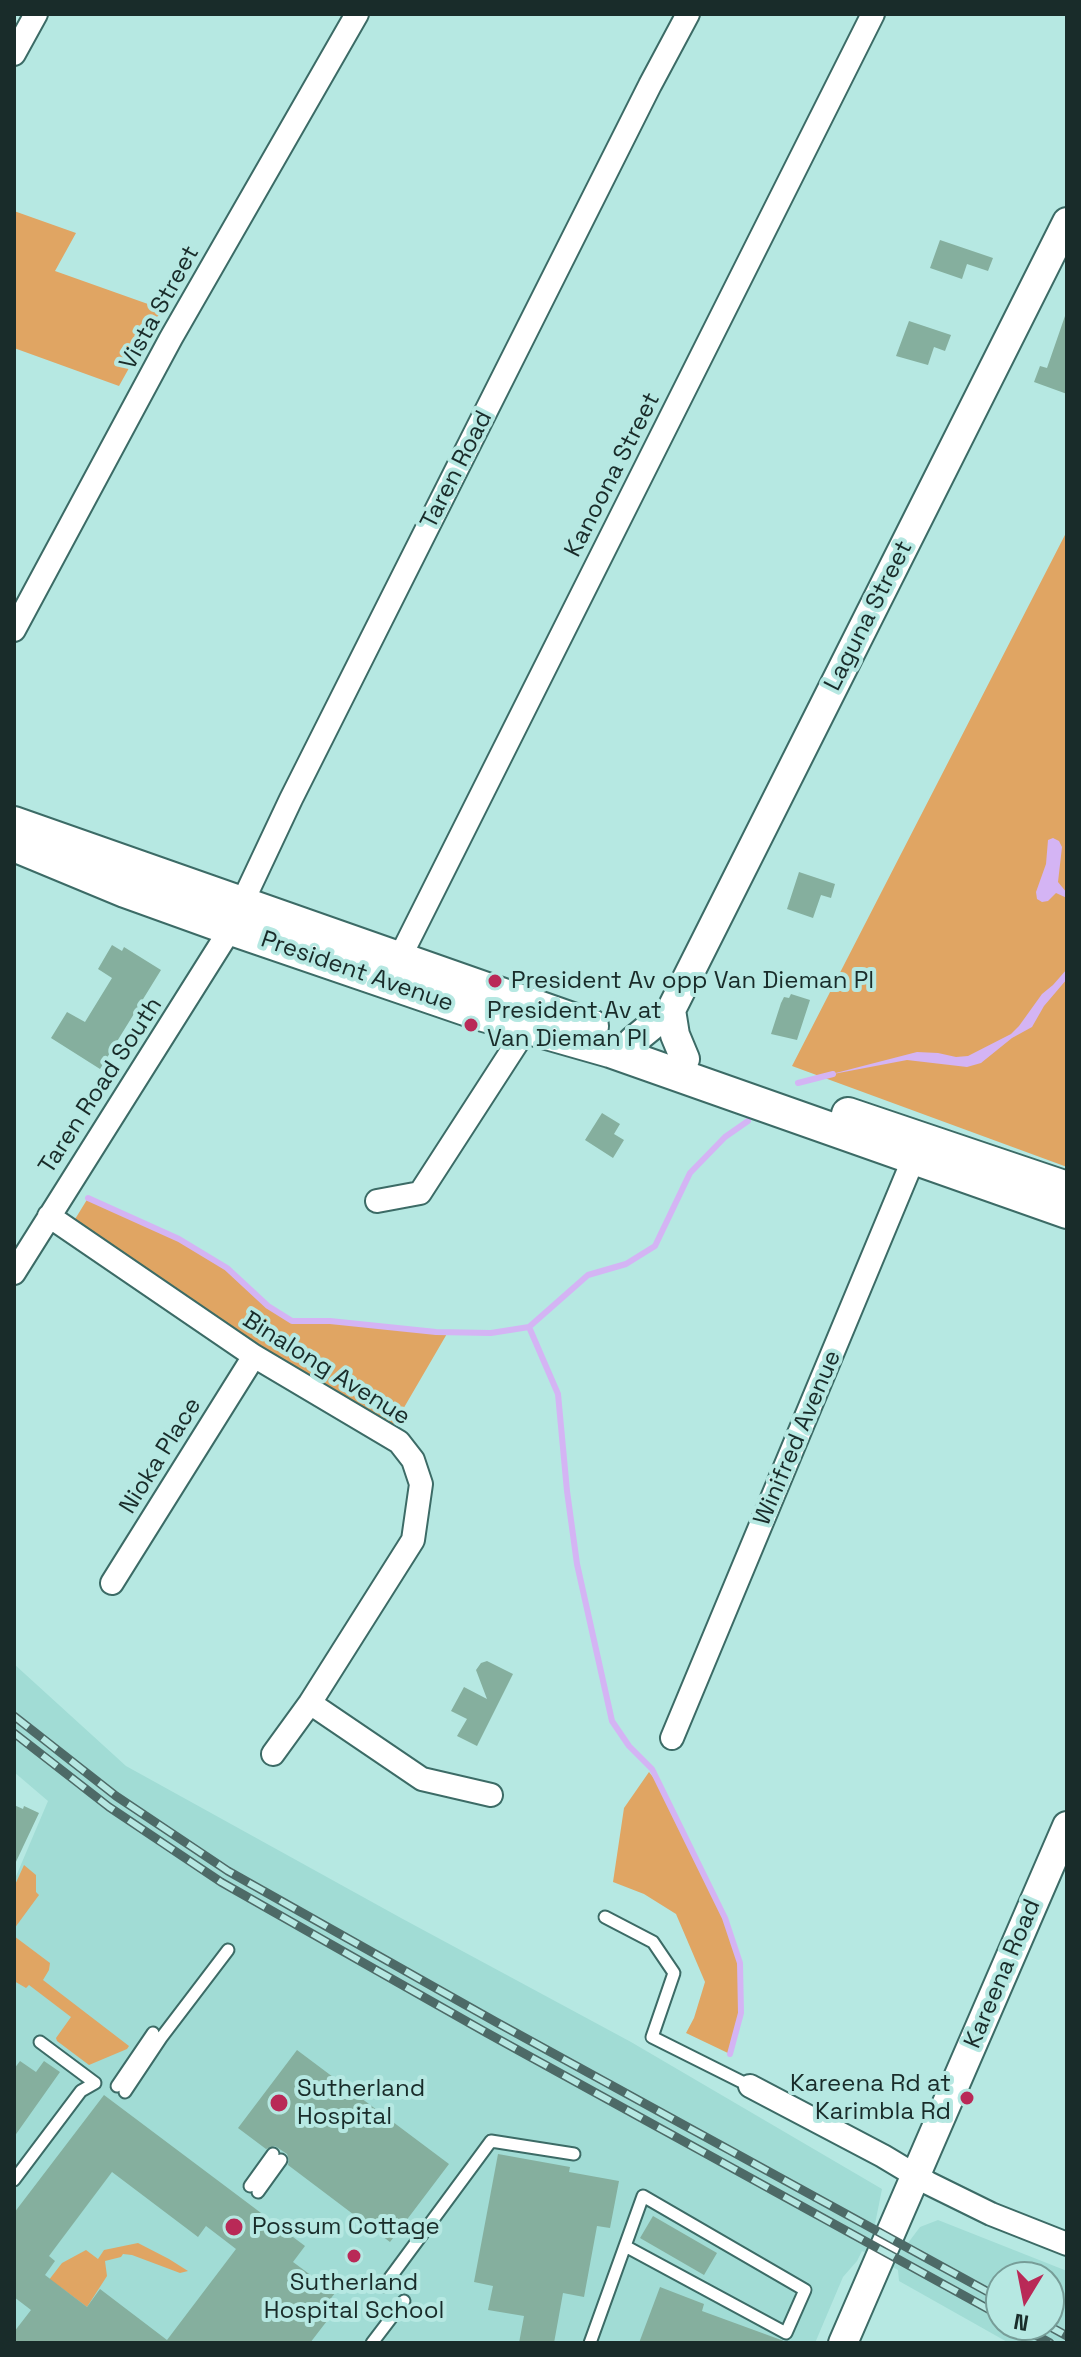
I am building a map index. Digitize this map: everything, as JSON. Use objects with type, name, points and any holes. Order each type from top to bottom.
[{"type":"main road","name":"President Avenue","points":[[14,823],[237,916],[531,1018],[633,1041],[685,1059],[916,1148],[1067,1212]]},
{"type":"main road","name":"President Avenue","points":[[14,845],[125,891],[237,916],[399,959],[610,1051],[916,1148],[1067,1188]]},
{"type":"street","points":[[14,54],[36,14]]},
{"type":"street","name":"Vista Street","points":[[14,630],[171,338],[357,14]]},
{"type":"street","name":"Taren Road","points":[[237,916],[347,688],[688,14]]},
{"type":"street","name":"Kanoona Street","points":[[399,959],[873,14]]},
{"type":"street","name":"Laguna Street","points":[[633,1041],[671,1010],[1067,222]]},
{"type":"street","name":"Taren Road South","points":[[14,1273],[237,916]]},
{"type":"street","points":[[671,1010],[675,1035],[685,1059]]},
{"type":"street","points":[[377,1201],[420,1193],[531,1018]]},
{"type":"street","name":"Winifred Avenue","points":[[672,1738],[904,1186],[916,1148]]},
{"type":"street","name":"Binalong Avenue","points":[[49,1216],[254,1356],[399,1442],[413,1460],[421,1484],[413,1540],[310,1703],[273,1754]]},
{"type":"street","name":"Nioka Place","points":[[112,1583],[254,1356]]},
{"type":"street","points":[[310,1703],[422,1779],[491,1795]]},
{"type":"street","name":"Kareena Road","points":[[843,2343],[1067,1826]]},
{"type":"street","points":[[750,2086],[991,2214],[1067,2244]]},
{"type":"lane","points":[[605,1917],[653,1942],[674,1973],[652,2037],[750,2086]]},
{"type":"lane","points":[[121,2089],[157,2036],[228,1950]]},
{"type":"lane","points":[[14,2180],[81,2091],[95,2083],[40,2042]]},
{"type":"lane","points":[[384,2286],[491,2141],[574,2154]]},
{"type":"lane","points":[[254,2189],[277,2157]]},
{"type":"lane","points":[[590,2343],[643,2196],[805,2290],[786,2333],[625,2246]]},
{"type":"lane","points":[[372,2343],[404,2301]]},
{"type":"shaded area","points":[[14,211],[76,233],[55,271],[162,309],[119,386],[14,348]]},
{"type":"shaded area","points":[[1067,531],[1067,1167],[792,1066]]},
{"type":"shaded area","points":[[1053,838],[1062,847],[1058,882],[1067,893],[1067,898],[1056,893],[1048,901],[1042,902],[1037,899],[1036,892],[1046,864],[1048,840]]},
{"type":"shaded area","points":[[1067,969],[1067,979],[1044,1006],[1032,1027],[1012,1038],[981,1063],[967,1067],[907,1060],[828,1075],[917,1052],[968,1056],[1011,1034],[1042,994]]},
{"type":"shaded area","points":[[88,1198],[179,1239],[227,1268],[268,1306],[292,1321],[330,1321],[448,1332],[388,1435],[69,1229]]},
{"type":"shaded area","name":"Sutherland Hospital","points":[[14,1664],[126,1766],[631,2042],[882,2189],[875,2224],[908,2243],[920,2227],[938,2220],[1042,2261],[985,2261],[985,2329],[899,2281],[898,2270],[862,2251],[843,2277],[815,2343],[14,2343],[14,1881],[48,1801],[14,1772]]},
{"type":"shaded area","points":[[649,1772],[657,1782],[725,1918],[740,1963],[741,2013],[730,2054],[686,2033],[705,1982],[676,1914],[644,1894],[613,1882],[624,1808]]},
{"type":"shaded area","points":[[24,1865],[36,1875],[36,1892],[39,1895],[14,1929],[14,1887]]},
{"type":"shaded area","points":[[14,1936],[50,1963],[43,1980],[129,2046],[127,2049],[89,2065],[57,2041],[71,2017],[29,1985],[26,1988],[14,1981]]},
{"type":"shaded area","points":[[138,2243],[188,2271],[180,2273],[123,2254],[105,2261],[107,2276],[87,2307],[59,2286],[35,2298],[62,2263],[86,2250],[98,2259],[104,2250]]},
{"type":"shaded area","name":"Sutherland Hospital","points":[[1067,2271],[1067,2343],[1005,2341],[1065,2341]]},
{"type":"building","points":[[940,240],[993,258],[988,271],[967,264],[962,279],[930,268]]},
{"type":"building","points":[[1065,316],[1067,394],[1034,382],[1040,366],[1047,368]]},
{"type":"building","points":[[909,321],[951,335],[945,351],[934,347],[928,365],[896,356]]},
{"type":"building","points":[[799,872],[835,884],[831,898],[821,895],[813,918],[787,909]]},
{"type":"building","points":[[112,945],[122,951],[124,947],[161,970],[100,1069],[51,1038],[67,1012],[85,1022],[112,978],[98,969]]},
{"type":"building","points":[[791,994],[810,1000],[797,1040],[771,1034],[784,997],[789,998]]},
{"type":"building","points":[[602,1113],[620,1124],[614,1134],[624,1140],[613,1158],[585,1140]]},
{"type":"building","points":[[487,1661],[513,1674],[477,1746],[457,1736],[467,1719],[451,1711],[464,1687],[487,1699],[476,1670]]},
{"type":"building","points":[[14,1805],[39,1813],[14,1866]]},
{"type":"building","points":[[297,2050],[449,2164],[390,2242],[288,2165],[287,2154],[275,2146],[266,2149],[238,2128]]},
{"type":"building","points":[[20,2061],[36,2072],[44,2061],[60,2072],[14,2137],[14,2069]]},
{"type":"building","points":[[104,2095],[305,2246],[293,2262],[335,2293],[322,2310],[330,2317],[310,2343],[14,2343],[14,2332],[31,2310],[14,2297],[14,2213]],"holes":[[[112,2172],[198,2237],[206,2226],[236,2249],[167,2340],[100,2289],[87,2307],[45,2275],[55,2261],[49,2256]]]},
{"type":"building","points":[[498,2154],[570,2167],[569,2172],[619,2181],[610,2228],[597,2226],[584,2297],[563,2293],[554,2343],[519,2343],[524,2316],[488,2310],[493,2286],[474,2282]]},
{"type":"building","points":[[653,2216],[717,2253],[704,2275],[640,2238]]},
{"type":"building","points":[[660,2287],[704,2304],[702,2311],[784,2343],[639,2343]]},
{"type":"waterway","points":[[798,1083],[833,1074]]},
{"type":"waterway","points":[[88,1198],[179,1239],[227,1268],[268,1306],[292,1321],[491,1333],[529,1327],[588,1275],[626,1264],[655,1246],[690,1173],[725,1137],[748,1121]]},
{"type":"waterway","points":[[529,1327],[558,1394],[577,1564],[612,1721],[629,1746],[652,1769],[725,1918],[740,1963],[741,2013],[730,2054]]},
{"type":"railway","points":[[14,1716],[116,1796],[228,1871],[985,2290]]},
{"type":"railway","points":[[14,1733],[109,1807],[221,1882],[487,2033],[985,2307]]},
{"type":"railway","points":[[1046,2341],[1050,2343]]},
{"type":"place","name":"President Av opp Van Dieman Pl","points":[[495,981]]},
{"type":"place","name":"President Av at Van Dieman Pl","points":[[471,1025]]},
{"type":"place","name":"Kareena Rd at Karimbla Rd","points":[[967,2098]]},
{"type":"place","name":"Sutherland Hospital","points":[[279,2103]]},
{"type":"place","name":"Possum Cottage","points":[[234,2227]]},
{"type":"place","name":"Sutherland Hospital School","points":[[354,2256]]}]
